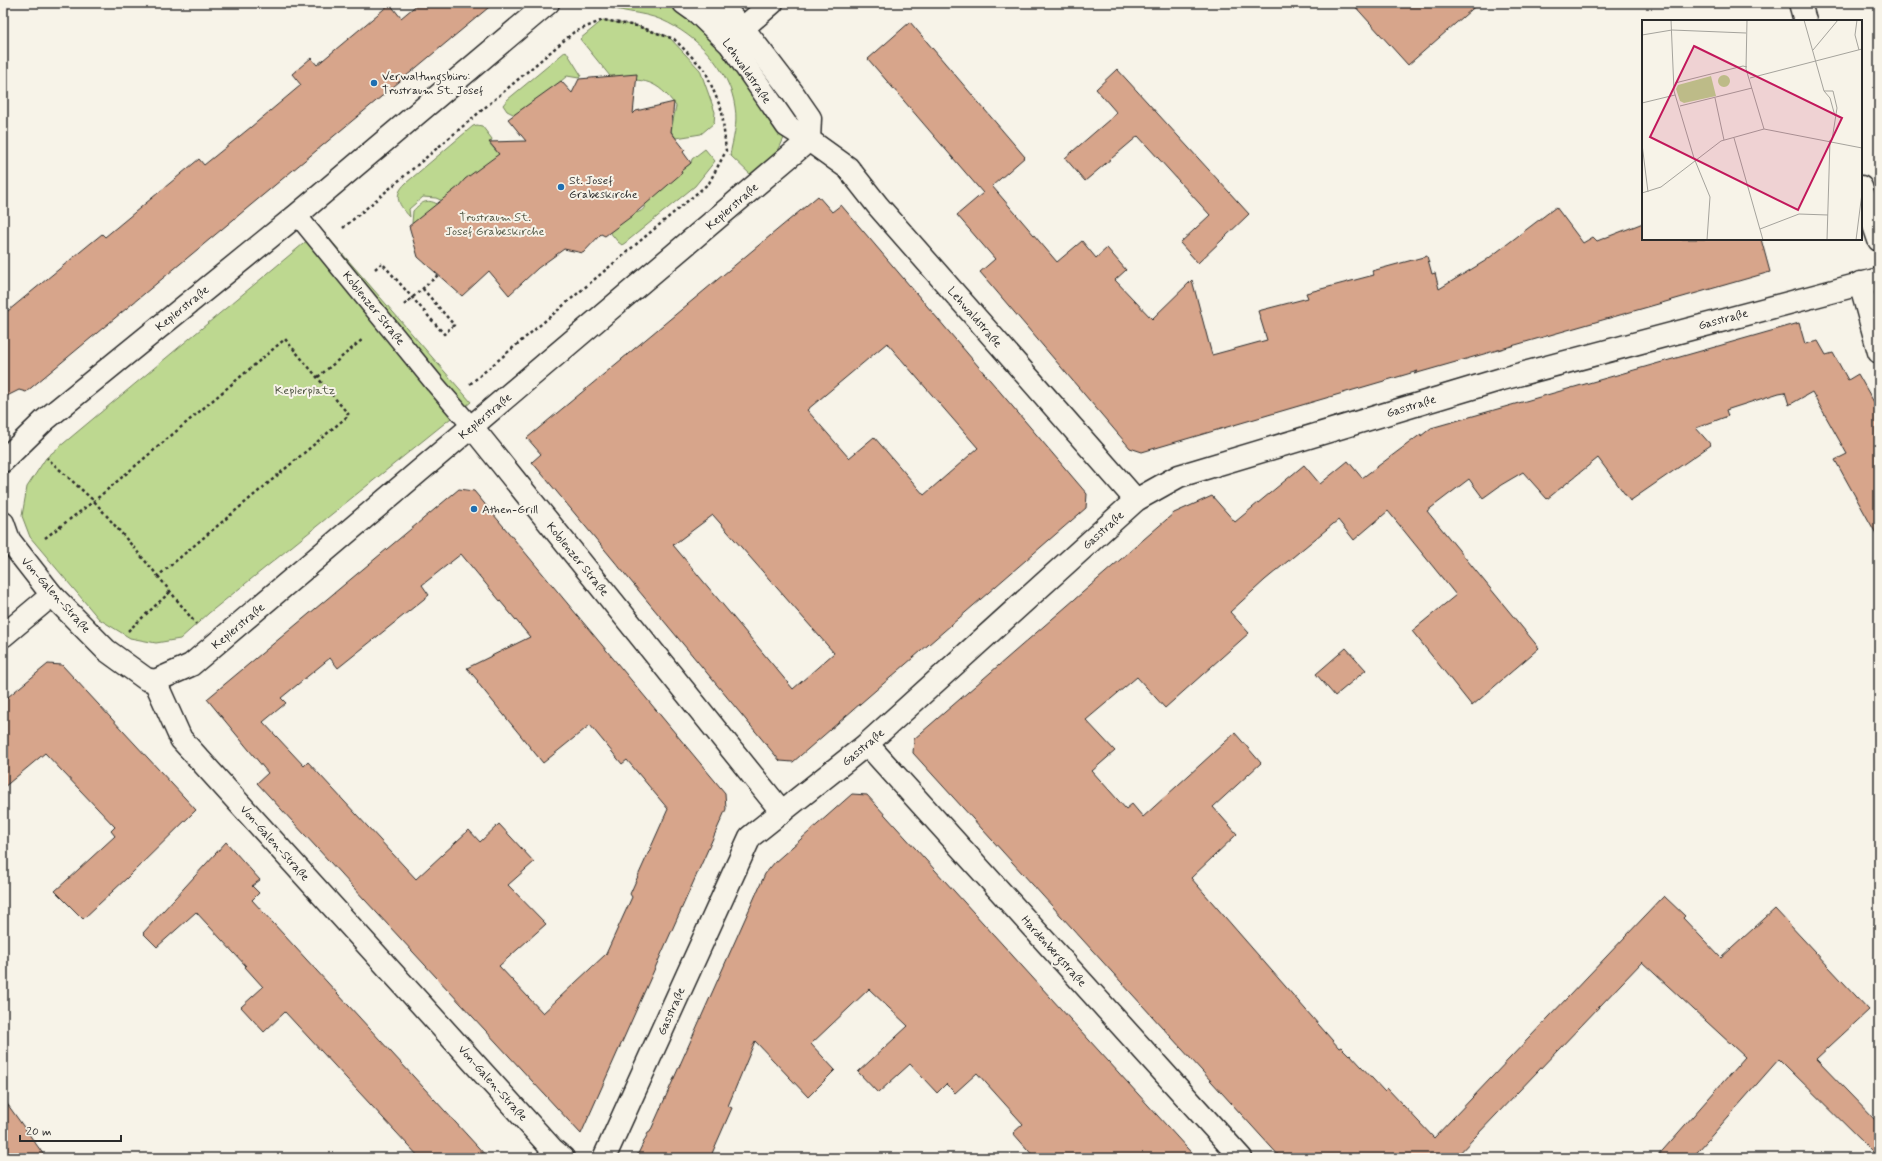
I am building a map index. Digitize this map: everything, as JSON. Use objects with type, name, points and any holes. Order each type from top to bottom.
[{"type":"street","name":"Keplerstraße","points":[[3,461],[44,420],[297,215],[548,3]]},
{"type":"street","name":"Lehwaldstraße","points":[[684,3],[737,36]]},
{"type":"street","name":"Lehwaldstraße","points":[[718,3],[737,36],[792,92],[810,118],[809,140],[848,168],[878,206],[1136,500]]},
{"type":"street","points":[[737,36],[772,3]]},
{"type":"street","name":"Keplerstraße","points":[[155,681],[191,665],[214,646],[809,140]]},
{"type":"street","points":[[1862,190],[1879,240]]},
{"type":"street","points":[[1869,281],[1879,352]]},
{"type":"street","name":"Gasstraße","points":[[604,1158],[750,837],[867,744],[1136,500],[1179,476],[1502,379],[1869,281]]},
{"type":"street","name":"Koblenzer Straße","points":[[472,427],[782,812]]},
{"type":"street","name":"Von-Galen-Straße","points":[[3,523],[8,540],[52,595],[106,650],[146,679],[155,681],[181,739],[552,1149],[563,1158]]},
{"type":"street","points":[[3,636],[52,595]]},
{"type":"street","name":"Hardenbergstraße","points":[[867,744],[1241,1158]]},
{"type":"lane","name":"Koblenzer Straße","points":[[297,215],[472,427]]},
{"type":"path","points":[[322,245],[574,32],[603,20],[637,26],[674,39],[705,70],[722,111],[726,151],[709,183],[449,400]]},
{"type":"path","points":[[372,272],[382,263],[444,334],[454,325],[423,289]]},
{"type":"path","points":[[318,378],[438,275]]},
{"type":"path","points":[[21,557],[94,500],[285,339],[349,415],[158,576]]},
{"type":"path","points":[[26,439],[94,500],[214,646]]},
{"type":"path","points":[[106,650],[170,592]]},
{"type":"green space","points":[[598,3],[671,3],[699,23],[725,52],[768,119],[784,138],[774,160],[753,177],[730,155],[736,119],[732,93],[719,67],[699,44],[675,26],[662,20],[646,15],[613,9]]},
{"type":"green space","points":[[603,20],[637,26],[669,37],[700,70],[715,112],[714,123],[701,134],[676,138],[671,131],[676,106],[663,91],[656,86],[642,81],[614,81],[580,39]]},
{"type":"green space","points":[[566,51],[581,75],[579,78],[567,76],[519,117],[507,111],[503,105],[507,100]]},
{"type":"green space","points":[[473,126],[482,126],[492,139],[490,144],[502,158],[487,268],[418,230],[412,223],[413,211],[424,202],[430,201],[437,204],[439,202],[443,207],[445,202],[436,198],[423,197],[409,209],[410,217],[400,204],[398,196],[399,192],[406,183]]},
{"type":"green space","points":[[705,149],[715,161],[695,186],[625,243],[622,245],[618,242],[609,231],[624,218],[643,210],[647,196],[691,163],[692,159]]},
{"type":"green space","name":"Keplerplatz","points":[[321,229],[471,402],[209,613],[180,639],[156,643],[130,638],[99,619],[30,537],[22,516],[27,487],[46,458]]},
{"type":"building","points":[[419,3],[494,3],[26,392],[19,390],[3,398],[3,315],[102,234],[105,237],[199,159],[204,165],[251,127],[301,85],[292,74],[311,58],[317,65],[390,4],[401,18]]},
{"type":"building","points":[[1352,3],[1479,3],[1408,65]]},
{"type":"building","points":[[910,22],[1025,157],[992,186],[1057,262],[1082,241],[1096,258],[1107,248],[1126,270],[1115,280],[1152,319],[1192,280],[1212,355],[1267,340],[1258,311],[1308,298],[1306,293],[1374,275],[1372,271],[1427,256],[1432,274],[1435,273],[1439,289],[1485,261],[1556,207],[1583,243],[1593,237],[1597,241],[1642,223],[1642,240],[1761,240],[1770,272],[1414,374],[1418,371],[1142,452],[1130,448],[980,272],[995,259],[957,215],[983,193],[868,59]]},
{"type":"building","points":[[1117,69],[1249,214],[1198,263],[1180,243],[1210,215],[1138,136],[1085,181],[1065,158],[1117,113],[1096,89]]},
{"type":"building","name":"St. Josef Grabeskirche","points":[[637,74],[633,114],[636,111],[674,102],[671,132],[685,150],[683,152],[691,163],[681,171],[682,173],[632,216],[605,236],[601,234],[583,253],[564,249],[538,268],[509,295],[489,271],[462,296],[418,257],[409,226],[458,187],[465,179],[499,154],[489,142],[526,141],[508,119],[561,81],[572,93],[579,79]]},
{"type":"building","points":[[818,196],[832,212],[841,205],[1087,494],[1086,508],[793,762],[780,761],[532,462],[541,454],[527,438]],"holes":[[[887,343],[978,448],[924,495],[874,437],[849,458],[807,410]],[[713,515],[834,653],[793,689],[673,545]]]},
{"type":"building","points":[[1799,323],[1805,344],[1818,341],[1826,355],[1833,353],[1848,380],[1858,374],[1879,411],[1879,539],[1835,460],[1847,454],[1812,392],[1789,405],[1785,392],[1779,393],[1726,410],[1728,416],[1696,428],[1711,445],[1630,501],[1598,458],[1547,499],[1523,472],[1483,498],[1469,479],[1427,511],[1539,648],[1472,706],[1412,631],[1456,595],[1388,511],[1354,540],[1338,520],[1265,580],[1230,612],[1249,633],[1165,708],[1137,677],[1086,720],[1115,751],[1092,771],[1126,809],[1132,804],[1143,817],[1235,733],[1261,763],[1213,807],[1237,834],[1191,878],[1339,1048],[1341,1047],[1349,1055],[1350,1054],[1384,1091],[1387,1088],[1434,1138],[1664,896],[1685,916],[1683,918],[1721,958],[1775,909],[1869,1010],[1816,1059],[1879,1124],[1879,1158],[1779,1059],[1692,1158],[1656,1158],[1745,1057],[1642,962],[1455,1158],[1281,1158],[913,753],[914,739],[1174,513],[1212,496],[1235,522],[1304,465],[1320,484],[1348,461],[1362,478],[1431,428]]},
{"type":"building","points":[[459,489],[474,491],[725,793],[726,809],[581,1134],[257,783],[268,773],[207,699]],"holes":[[[461,554],[530,637],[467,668],[543,763],[590,725],[622,764],[627,760],[668,809],[630,894],[632,897],[606,954],[543,1013],[499,966],[546,924],[508,885],[534,862],[499,824],[480,842],[469,830],[416,879],[308,762],[304,766],[263,722],[286,703],[281,698],[330,658],[338,668],[429,595],[422,585]]]},
{"type":"building","points":[[1346,648],[1366,670],[1335,696],[1316,674]]},
{"type":"building","points":[[48,664],[62,665],[196,810],[83,919],[55,891],[115,836],[111,831],[115,827],[45,753],[3,788],[3,701]]},
{"type":"building","points":[[852,794],[867,795],[1196,1158],[1035,1158],[1013,1133],[1023,1124],[977,1073],[955,1093],[946,1084],[937,1093],[910,1064],[878,1093],[858,1072],[908,1026],[869,989],[811,1044],[835,1070],[808,1097],[755,1041],[728,1106],[732,1108],[710,1158],[636,1158],[648,1133],[650,1132],[765,874],[775,862]]},
{"type":"building","points":[[226,842],[260,880],[252,886],[259,893],[252,900],[488,1158],[420,1158],[285,1012],[264,1032],[241,1007],[263,987],[245,967],[246,966],[196,912],[157,947],[143,933]]},
{"type":"building","points":[[3,1098],[46,1158],[3,1158]]},
{"type":"place","name":"Verwaltungsbüro: Trostraum St. Josef","points":[[374,83]]},
{"type":"place","name":"St. Josef Grabeskirche","points":[[561,187]]},
{"type":"place","name":"Athen-Grill","points":[[474,509]]},
{"type":"park label","name":"Trostraum St. Josef Grabeskirche","points":[[495,224]]}]
